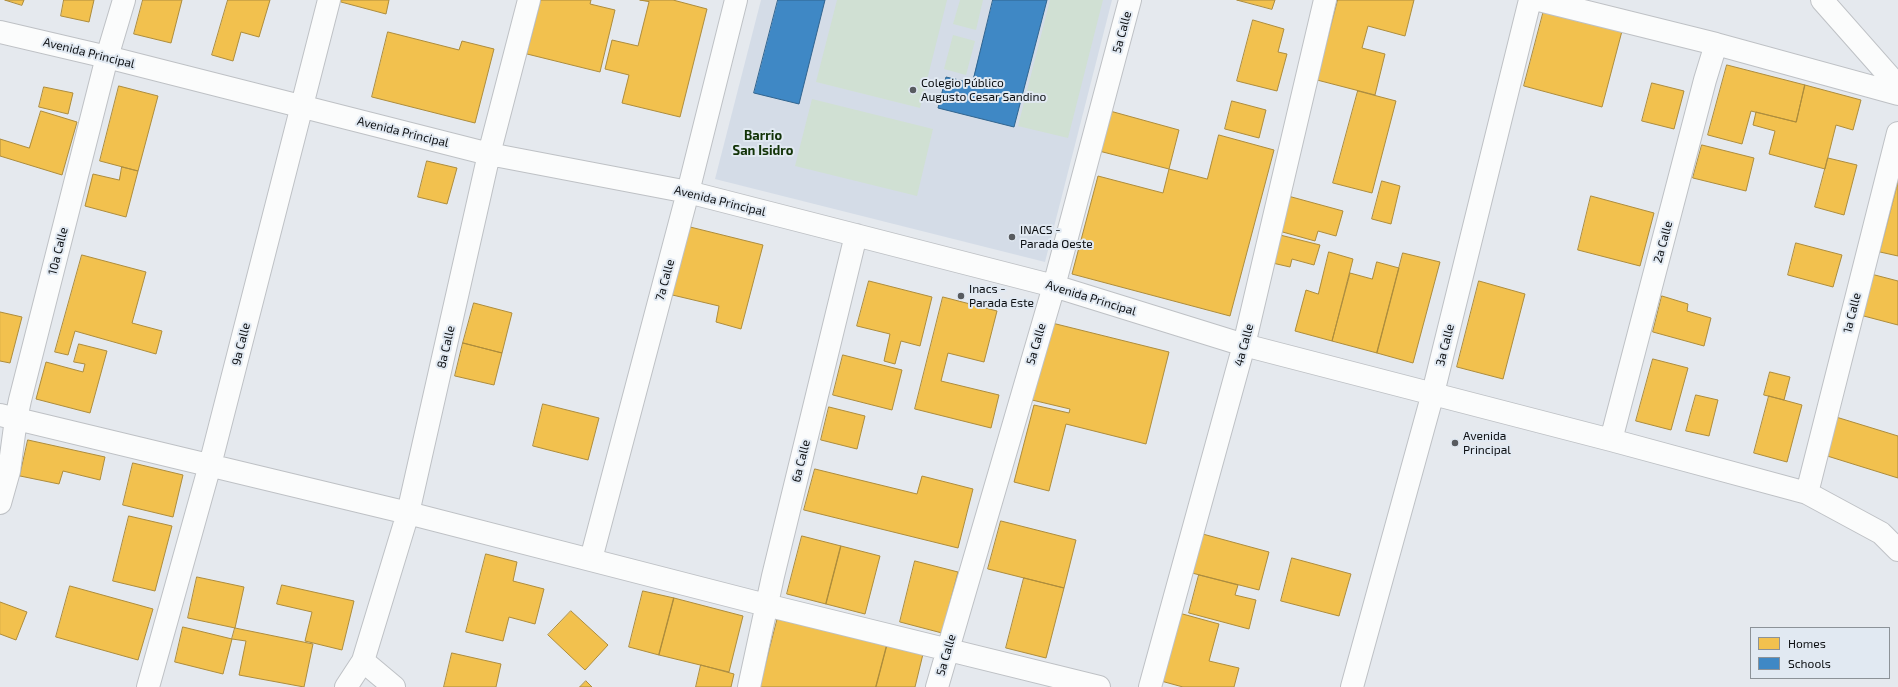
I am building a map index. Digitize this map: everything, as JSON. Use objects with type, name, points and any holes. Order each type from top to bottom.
[{"type":"street","name":"10a Calle","points":[[0,503],[9,471],[8,417],[124,0]]},
{"type":"street","name":"9a Calle","points":[[148,687],[210,465],[329,0]]},
{"type":"street","name":"8a Calle","points":[[346,687],[363,661],[408,513],[489,154],[529,0]]},
{"type":"street","name":"7a Calle","points":[[591,559],[688,192],[736,0]]},
{"type":"street","name":"5a Calle","points":[[937,687],[1054,286],[1130,0]]},
{"type":"street","name":"4a Calle","points":[[1150,687],[1244,345],[1325,0]]},
{"type":"street","name":"3a Calle","points":[[1352,687],[1433,393],[1530,0]]},
{"type":"street","points":[[1539,0],[1716,44],[1898,94]]},
{"type":"street","points":[[1822,0],[1898,86]]},
{"type":"street","name":"Avenida Principal","points":[[0,32],[108,57],[489,154],[688,192],[1054,286],[1244,345],[1433,393],[1807,493],[1881,533],[1898,550]]},
{"type":"street","name":"2a Calle","points":[[1611,440],[1705,80],[1716,44]]},
{"type":"street","name":"1a Calle","points":[[1807,493],[1898,133]]},
{"type":"street","name":"6a Calle","points":[[749,687],[766,604],[856,235]]},
{"type":"street","points":[[8,417],[408,513],[947,650],[1099,687]]},
{"type":"street","points":[[363,661],[394,687]]},
{"type":"shaded area","name":"Colegio Público Augusto Cesar Sandino","points":[[761,0],[1112,0],[1045,262],[715,179]]},
{"type":"green space","points":[[837,0],[947,0],[920,108],[816,82]]},
{"type":"green space","points":[[960,0],[983,0],[976,30],[953,24]]},
{"type":"green space","points":[[1050,0],[1103,0],[1068,138],[1018,126]]},
{"type":"green space","points":[[953,35],[975,41],[966,75],[944,69]]},
{"type":"green space","points":[[812,99],[933,129],[917,196],[795,166]]},
{"type":"building: Homes","points":[[5,0],[24,0],[22,5]]},
{"type":"building: Homes","points":[[64,0],[94,0],[89,22],[61,16]]},
{"type":"building: Homes","points":[[143,0],[182,0],[171,43],[134,34]]},
{"type":"building: Homes","points":[[228,0],[270,0],[259,37],[241,32],[233,61],[212,55]]},
{"type":"building: Homes","points":[[341,0],[389,0],[386,14],[341,2]]},
{"type":"building: Homes","points":[[541,0],[591,0],[590,4],[615,10],[600,72],[527,54]]},
{"type":"building: Homes","points":[[640,0],[673,0],[707,9],[680,117],[622,103],[629,75],[605,69],[612,40],[638,46],[649,2]]},
{"type":"building: Homes","points":[[1237,0],[1275,0],[1272,9]]},
{"type":"building: Homes","points":[[1338,0],[1414,0],[1405,36],[1368,26],[1362,48],[1385,54],[1375,95],[1317,80]]},
{"type":"building: Homes","points":[[1544,10],[1622,31],[1602,107],[1524,86]]},
{"type":"building: Homes","points":[[1253,20],[1284,29],[1278,52],[1287,54],[1277,91],[1237,81]]},
{"type":"building: Homes","points":[[388,32],[459,50],[462,41],[494,49],[475,123],[372,97]]},
{"type":"building: Homes","points":[[1727,65],[1805,85],[1796,122],[1751,111],[1742,144],[1708,135]]},
{"type":"building: Homes","points":[[1652,83],[1684,91],[1674,129],[1642,121]]},
{"type":"building: Homes","points":[[1805,85],[1861,100],[1853,130],[1836,125],[1825,169],[1769,154],[1775,131],[1753,125],[1756,112],[1796,122]]},
{"type":"building: Homes","points":[[119,86],[158,96],[138,171],[100,161]]},
{"type":"building: Homes","points":[[44,87],[73,93],[68,114],[39,107]]},
{"type":"building: Homes","points":[[1358,91],[1396,101],[1372,193],[1333,183]]},
{"type":"building: Homes","points":[[1232,101],[1266,110],[1259,138],[1225,129]]},
{"type":"building: Homes","points":[[41,111],[77,122],[62,175],[0,156],[0,139],[29,148]]},
{"type":"building: Homes","points":[[1110,111],[1179,130],[1169,169],[1099,151]]},
{"type":"building: Homes","points":[[1219,135],[1274,150],[1230,316],[1072,274],[1098,176],[1163,193],[1169,169],[1207,179]]},
{"type":"building: Homes","points":[[1702,145],[1754,158],[1746,191],[1693,178]]},
{"type":"building: Homes","points":[[1828,158],[1857,165],[1844,215],[1815,207]]},
{"type":"building: Homes","points":[[427,161],[457,168],[447,204],[418,197]]},
{"type":"building: Homes","points":[[122,167],[138,171],[126,217],[85,206],[93,174],[119,180]]},
{"type":"building: Homes","points":[[1382,181],[1400,186],[1391,224],[1372,219]]},
{"type":"building: Homes","points":[[1898,182],[1898,256],[1880,252]]},
{"type":"building: Homes","points":[[1288,196],[1343,211],[1336,236],[1318,231],[1315,241],[1279,231]]},
{"type":"building: Homes","points":[[1591,196],[1654,213],[1640,266],[1578,250]]},
{"type":"building: Homes","points":[[682,225],[763,245],[741,329],[716,322],[719,306],[664,293]]},
{"type":"building: Homes","points":[[1276,234],[1320,245],[1314,265],[1292,259],[1290,267],[1268,262]]},
{"type":"building: Homes","points":[[1796,243],[1842,255],[1833,287],[1788,275]]},
{"type":"building: Homes","points":[[1329,252],[1353,259],[1332,341],[1295,331],[1306,290],[1318,294]]},
{"type":"building: Homes","points":[[1403,253],[1440,262],[1413,363],[1377,353]]},
{"type":"building: Homes","points":[[82,255],[146,272],[132,323],[162,331],[156,354],[75,331],[68,355],[55,352]]},
{"type":"building: Homes","points":[[1377,262],[1399,268],[1377,353],[1332,341],[1350,273],[1372,279]]},
{"type":"building: Homes","points":[[1871,274],[1898,281],[1898,325],[1860,315]]},
{"type":"building: Homes","points":[[869,281],[932,297],[920,346],[901,341],[895,364],[884,361],[890,334],[857,326]]},
{"type":"building: Homes","points":[[1479,281],[1525,294],[1503,379],[1457,367]]},
{"type":"building: Homes","points":[[1662,296],[1688,304],[1687,311],[1711,318],[1704,346],[1653,332]]},
{"type":"building: Homes","points":[[943,297],[997,311],[984,362],[948,353],[941,381],[999,395],[991,428],[915,409]]},
{"type":"building: Homes","points":[[474,303],[512,313],[502,353],[463,343]]},
{"type":"building: Homes","points":[[0,312],[22,317],[10,363],[0,361]]},
{"type":"building: Homes","points":[[1052,323],[1169,352],[1146,444],[1066,424],[1049,491],[1014,482],[1034,405],[1069,413],[1070,409],[1032,400]]},
{"type":"building: Homes","points":[[463,343],[502,353],[494,385],[455,376]]},
{"type":"building: Homes","points":[[79,344],[107,351],[90,413],[36,399],[46,362],[83,372],[85,364],[74,362]]},
{"type":"building: Homes","points":[[843,355],[902,370],[892,410],[833,395]]},
{"type":"building: Homes","points":[[1653,359],[1688,368],[1671,430],[1636,421]]},
{"type":"building: Homes","points":[[1770,372],[1790,377],[1784,400],[1764,395]]},
{"type":"building: Homes","points":[[1696,395],[1718,400],[1709,436],[1686,431]]},
{"type":"building: Homes","points":[[1769,396],[1802,405],[1787,462],[1754,453]]},
{"type":"building: Homes","points":[[543,404],[599,418],[588,460],[533,446]]},
{"type":"building: Homes","points":[[829,407],[865,416],[857,449],[821,440]]},
{"type":"building: Homes","points":[[1836,417],[1898,436],[1898,478],[1824,455]]},
{"type":"building: Homes","points":[[28,440],[105,457],[100,480],[63,471],[59,484],[20,476]]},
{"type":"building: Homes","points":[[133,463],[183,475],[173,517],[123,505]]},
{"type":"building: Homes","points":[[815,469],[917,494],[922,476],[973,489],[958,548],[804,510]]},
{"type":"building: Homes","points":[[129,516],[172,526],[155,591],[113,581]]},
{"type":"building: Homes","points":[[1001,521],[1076,540],[1064,588],[988,569]]},
{"type":"building: Homes","points":[[1199,533],[1269,552],[1259,590],[1188,572]]},
{"type":"building: Homes","points":[[802,536],[841,546],[826,604],[787,594]]},
{"type":"building: Homes","points":[[841,546],[880,556],[865,614],[826,604]]},
{"type":"building: Homes","points":[[486,554],[517,562],[513,581],[544,589],[535,624],[509,617],[503,641],[466,632]]},
{"type":"building: Homes","points":[[1292,558],[1351,574],[1339,616],[1281,601]]},
{"type":"building: Homes","points":[[915,561],[958,572],[942,633],[900,622]]},
{"type":"building: Homes","points":[[1199,575],[1238,585],[1235,595],[1256,600],[1249,629],[1189,613]]},
{"type":"building: Homes","points":[[197,577],[244,587],[235,628],[188,618]]},
{"type":"building: Homes","points":[[1024,578],[1064,588],[1046,658],[1006,648]]},
{"type":"building: Homes","points":[[282,585],[354,601],[342,650],[305,641],[312,612],[277,604]]},
{"type":"building: Homes","points":[[70,586],[153,609],[138,660],[56,637]]},
{"type":"building: Homes","points":[[643,591],[674,598],[659,655],[629,647]]},
{"type":"building: Homes","points":[[674,598],[743,616],[729,672],[659,655]]},
{"type":"building: Homes","points":[[0,602],[27,612],[16,640],[0,634]]},
{"type":"building: Homes","points":[[571,611],[608,645],[585,670],[548,635]]},
{"type":"building: Homes","points":[[1179,613],[1219,624],[1209,661],[1239,668],[1234,687],[1183,687],[1161,681]]},
{"type":"building: Homes","points":[[778,617],[887,645],[876,687],[760,687]]},
{"type":"building: Homes","points":[[183,627],[232,639],[223,674],[175,662]]},
{"type":"building: Homes","points":[[235,628],[313,644],[304,687],[239,675],[246,641],[232,639]]},
{"type":"building: Homes","points":[[887,645],[923,654],[915,687],[876,687]]},
{"type":"building: Homes","points":[[452,653],[501,664],[496,687],[444,687]]},
{"type":"building: Homes","points":[[701,665],[734,674],[731,687],[696,687]]},
{"type":"building: Homes","points":[[586,681],[592,687],[580,687]]},
{"type":"building: Schools","points":[[778,0],[825,0],[799,104],[754,93]]},
{"type":"building: Schools","points":[[993,0],[1047,0],[1014,127],[938,108],[946,77],[972,83]]},
{"type":"place","name":"Colegio Público Augusto Cesar Sandino","points":[[913,90]]},
{"type":"place","name":"INACS - Parada Oeste","points":[[1012,237]]},
{"type":"place","name":"Inacs - Parada Este","points":[[961,296]]},
{"type":"place","name":"Avenida Principal","points":[[1455,443]]},
{"type":"district","name":"Barrio San Isidro","points":[[763,144]]}]
